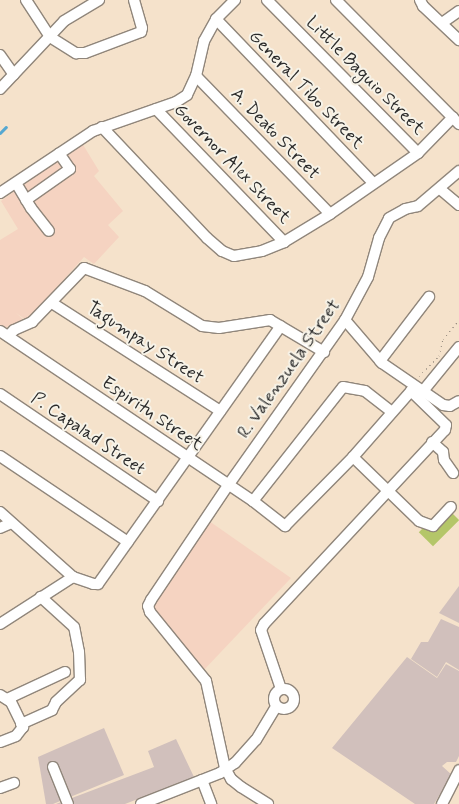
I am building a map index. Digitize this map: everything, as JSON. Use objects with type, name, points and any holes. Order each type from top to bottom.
[{"type":"street","points":[[26,0],[50,36],[76,53],[85,53],[138,35],[142,28],[134,0]]},
{"type":"street","points":[[0,89],[64,21],[99,0]]},
{"type":"street","points":[[0,193],[59,153],[102,127],[156,109],[187,95],[196,76],[204,41],[216,18],[235,0]]},
{"type":"street","name":"Little Baguio Street","points":[[268,0],[418,153]]},
{"type":"street","points":[[102,127],[207,238],[222,251],[234,256],[262,251],[284,242],[330,214],[418,153],[456,120],[336,0]]},
{"type":"street","points":[[420,0],[423,6],[459,40]]},
{"type":"street","points":[[442,23],[459,11]]},
{"type":"street","name":"General Tibo Street","points":[[216,18],[373,183]]},
{"type":"street","points":[[0,54],[14,75]]},
{"type":"street","name":"A. Deato Street","points":[[196,76],[330,214]]},
{"type":"street","name":"Governor Alex Street","points":[[156,109],[284,242]]},
{"type":"street","points":[[26,200],[70,169],[59,153]]},
{"type":"street","name":"R. Valenzuela Street","points":[[224,768],[225,762],[206,681],[150,612],[148,606],[229,484],[345,320],[368,277],[379,238],[389,218],[405,208],[418,206],[459,172]]},
{"type":"street","points":[[16,183],[49,231]]},
{"type":"street","points":[[440,189],[459,205]]},
{"type":"street","points":[[4,333],[32,322],[84,268],[145,290],[202,326],[227,327],[270,320],[324,352]]},
{"type":"street","points":[[380,361],[429,297]]},
{"type":"street","name":"Tagumpay Street","points":[[52,303],[220,411]]},
{"type":"street","points":[[345,320],[380,361],[443,405],[455,403]]},
{"type":"street","points":[[0,512],[73,577],[92,584],[98,584],[281,326]]},
{"type":"street","name":"Espiritu Street","points":[[4,333],[229,484],[285,526],[353,457]]},
{"type":"street","points":[[423,392],[459,347]]},
{"type":"street","points":[[253,501],[343,387],[365,391],[392,412]]},
{"type":"street","points":[[281,689],[261,630],[264,624],[388,488],[432,442],[446,425],[414,392],[406,395],[353,457],[388,488],[419,521],[425,524],[436,525],[452,507]]},
{"type":"street","name":"P. Capalad Street","points":[[0,394],[158,500]]},
{"type":"street","points":[[432,442],[443,452],[444,460],[453,473]]},
{"type":"street","points":[[0,456],[128,542]]},
{"type":"street","points":[[0,528],[11,523]]},
{"type":"street","points":[[0,624],[73,577]]},
{"type":"street","points":[[21,724],[52,710],[56,702],[80,680],[79,652],[74,626],[41,597]]},
{"type":"street","points":[[4,697],[65,672]]},
{"type":"street","points":[[141,804],[158,801],[220,773],[224,768],[235,763],[256,740],[276,707],[274,697],[281,689]]},
{"type":"street","points":[[276,707],[286,710],[294,702],[291,692],[281,689]]},
{"type":"street","points":[[0,742],[16,736],[23,727],[11,702],[4,697]]},
{"type":"street","points":[[53,767],[68,804]]},
{"type":"street","points":[[224,768],[231,779],[268,804]]},
{"type":"street","points":[[442,804],[459,770]]},
{"type":"street","points":[[202,780],[211,804]]},
{"type":"street","points":[[0,788],[14,783]]},
{"type":"path","points":[[411,383],[439,356],[442,339],[459,320]]},
{"type":"shaded area","points":[[82,143],[99,171],[94,176],[123,211],[108,225],[119,237],[94,264],[84,257],[26,320],[16,313],[24,320],[4,328],[0,325],[0,240],[18,229],[1,201]]},
{"type":"shaded area","points":[[209,521],[291,578],[202,672],[154,611],[153,605]]},
{"type":"shaded area","points":[[459,586],[459,623],[439,613]]},
{"type":"shaded area","points":[[441,619],[459,627],[459,670],[446,662],[437,677],[411,659],[421,642],[428,642]]},
{"type":"shaded area","points":[[407,657],[437,678],[446,664],[459,671],[459,756],[456,762],[447,762],[442,766],[452,775],[434,804],[415,804],[332,748]]},
{"type":"shaded area","points":[[104,728],[124,775],[53,804],[46,804],[38,757]]},
{"type":"shaded area","points":[[176,739],[194,777],[125,804],[56,804],[154,767],[148,751]]},
{"type":"green space","points":[[445,506],[459,520],[433,546],[419,532]]},
{"type":"waterway","points":[[0,133],[6,127]]}]
